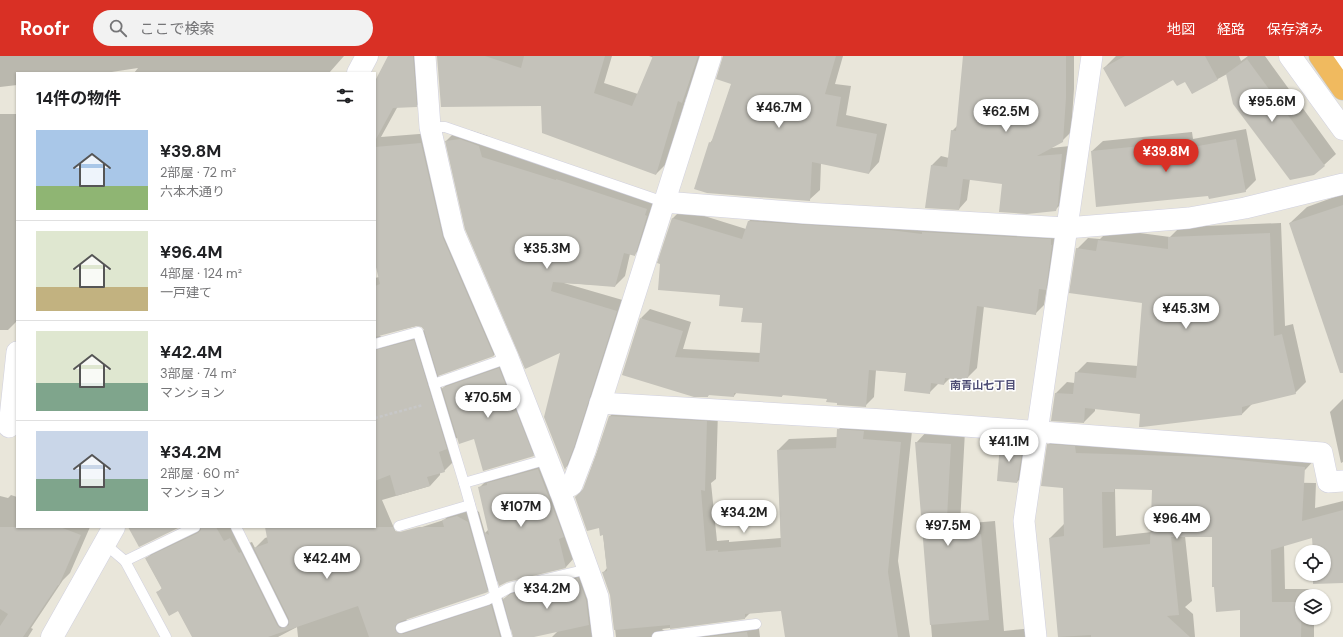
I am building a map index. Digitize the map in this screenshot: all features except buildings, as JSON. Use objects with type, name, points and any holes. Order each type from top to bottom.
[{"type":"highway","points":[[1319,56],[1343,89]]},
{"type":"main road","points":[[359,72],[367,56]]},
{"type":"main road","points":[[1290,56],[1343,129]]},
{"type":"main road","points":[[1319,56],[1323,102]]},
{"type":"main road","points":[[52,637],[110,536]]},
{"type":"street","points":[[425,56],[430,127],[454,233],[508,358],[560,491],[598,597],[603,637]]},
{"type":"street","points":[[560,491],[572,485],[600,403],[711,56]]},
{"type":"street","points":[[1036,637],[1024,521],[1092,56]]},
{"type":"street","points":[[664,202],[804,213],[1066,228],[1189,218],[1245,208],[1343,184]]},
{"type":"street","points":[[9,428],[16,362]]},
{"type":"street","points":[[600,403],[884,420],[1322,453],[1328,482],[1343,481]]},
{"type":"lane","points":[[430,127],[445,127],[664,202]]},
{"type":"lane","points":[[376,344],[418,332],[464,483],[507,637]]},
{"type":"lane","points":[[434,384],[508,358]]},
{"type":"lane","points":[[464,483],[548,459]]},
{"type":"lane","points":[[399,526],[470,506]]},
{"type":"lane","points":[[125,561],[193,528]]},
{"type":"lane","points":[[236,528],[283,622]]},
{"type":"lane","points":[[110,536],[166,637]]},
{"type":"lane","points":[[401,628],[487,600],[509,588],[588,569]]},
{"type":"lane","points":[[657,637],[756,624]]},
{"type":"path","points":[[376,418],[439,401]]},
{"type":"district","name":"南青山七丁目","points":[[983,385]]}]
